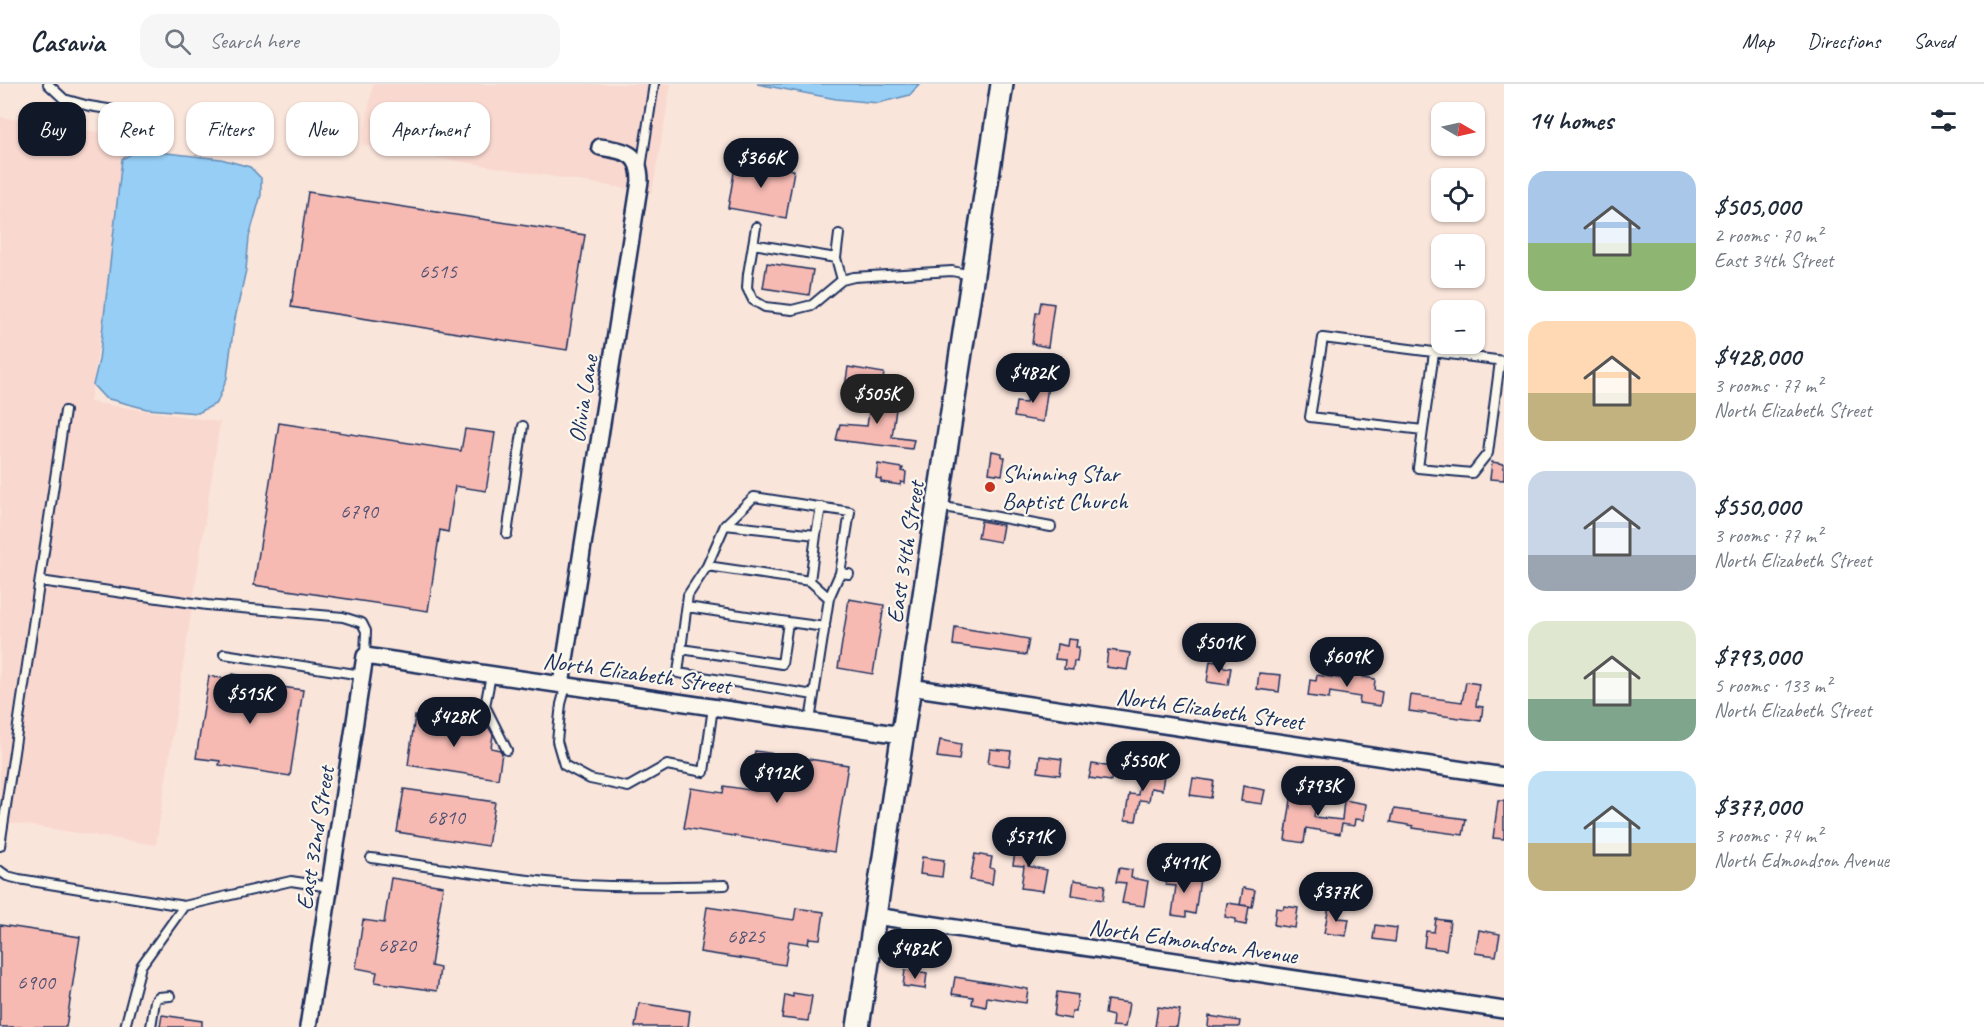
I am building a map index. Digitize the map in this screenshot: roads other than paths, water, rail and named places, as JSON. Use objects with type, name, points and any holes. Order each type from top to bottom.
[{"type":"main road","name":"East 34th Street","points":[[858,1027],[1002,84]]},
{"type":"street","points":[[600,147],[627,153],[634,158],[640,172]]},
{"type":"street","name":"Olivia Lane","points":[[564,686],[640,172]]},
{"type":"street","name":"North Elizabeth Street","points":[[365,656],[902,735]]},
{"type":"street","name":"East 32nd Street","points":[[308,1027],[365,656]]},
{"type":"street","name":"North Elizabeth Street","points":[[910,687],[1504,776]]},
{"type":"street","name":"North Edmondson Avenue","points":[[875,916],[1504,1010]]},
{"type":"lane","points":[[48,84],[64,99],[98,107]]},
{"type":"lane","points":[[640,172],[654,84]]},
{"type":"lane","points":[[756,227],[747,288],[753,300],[765,307],[792,310],[812,306],[842,280],[854,277],[952,271],[972,275]]},
{"type":"lane","points":[[840,234],[836,258],[842,280]]},
{"type":"lane","points":[[753,244],[836,258]]},
{"type":"lane","points":[[1423,430],[1310,417],[1323,338],[1431,353]]},
{"type":"lane","points":[[1434,354],[1418,468],[1472,473],[1488,453],[1502,361],[1442,354]]},
{"type":"lane","points":[[0,846],[65,411]]},
{"type":"lane","points":[[507,534],[523,426]]},
{"type":"lane","points":[[810,722],[829,598],[845,573],[850,512],[754,497],[725,525],[707,566],[688,595],[678,673],[814,694]]},
{"type":"lane","points":[[937,506],[1051,527]]},
{"type":"lane","points":[[810,581],[821,507]]},
{"type":"lane","points":[[725,525],[816,535]]},
{"type":"lane","points":[[707,566],[810,581],[829,598]]},
{"type":"lane","points":[[40,581],[207,605],[343,617],[362,623],[366,631],[365,656]]},
{"type":"lane","points":[[687,607],[825,627]]},
{"type":"lane","points":[[681,649],[782,664],[788,622]]},
{"type":"lane","points":[[224,654],[362,675]]},
{"type":"lane","points":[[491,675],[485,706],[507,750]]},
{"type":"lane","points":[[564,686],[557,741],[564,765],[590,779],[628,787],[667,765],[704,772],[713,707]]},
{"type":"lane","points":[[371,858],[490,876],[558,883],[646,887],[725,885]]},
{"type":"lane","points":[[0,871],[19,879],[184,906],[291,881],[330,886]]},
{"type":"lane","points":[[125,1027],[141,966],[184,906]]},
{"type":"lane","points":[[152,1027],[155,1001],[158,997],[170,996]]},
{"type":"water","points":[[757,84],[919,84],[910,95],[878,103],[836,99]]},
{"type":"water","points":[[174,154],[221,159],[250,167],[261,178],[261,195],[249,237],[246,270],[234,323],[227,378],[217,403],[198,413],[147,409],[105,398],[93,385],[99,360],[122,159],[128,156],[174,156]]},
{"type":"place","name":"Shinning Star Baptist Church","points":[[990,487]]}]
